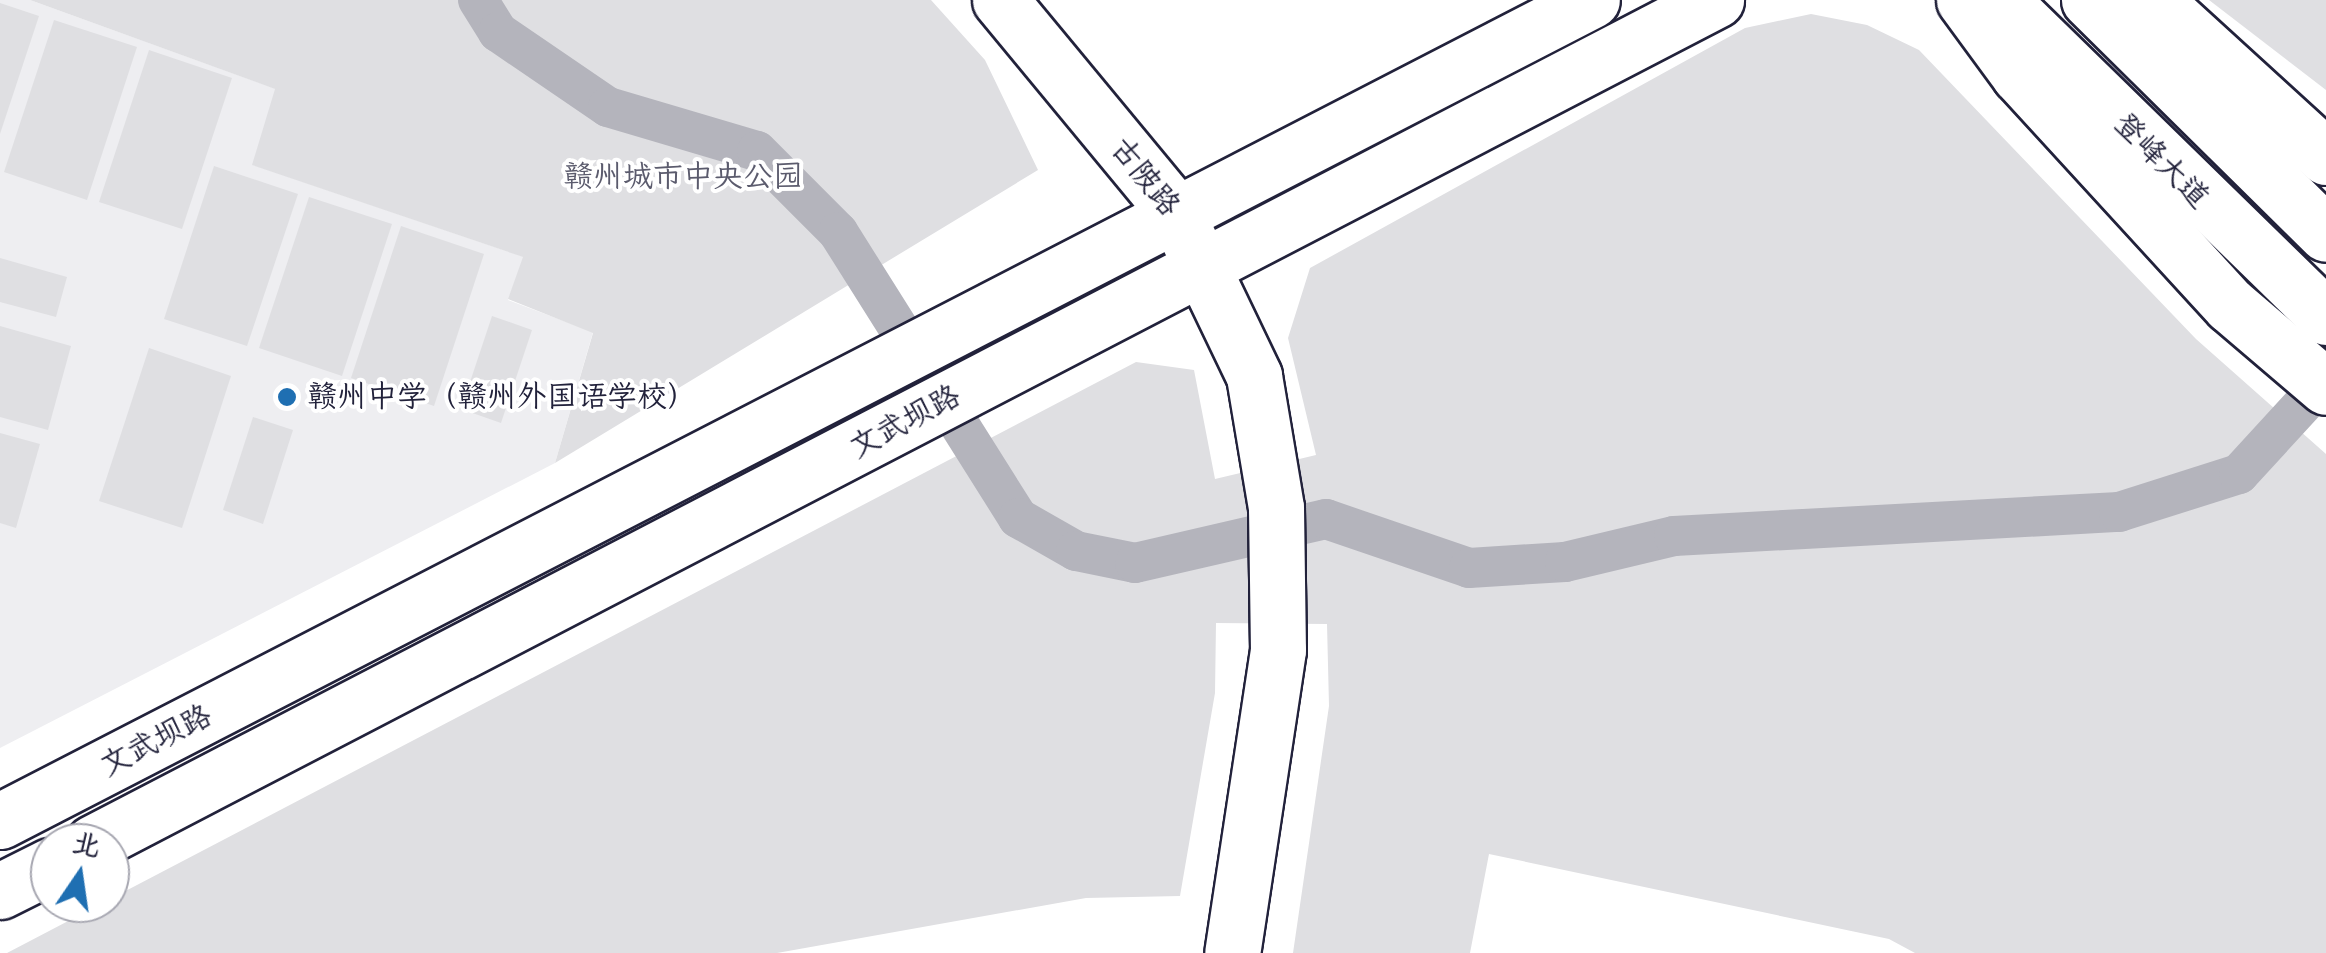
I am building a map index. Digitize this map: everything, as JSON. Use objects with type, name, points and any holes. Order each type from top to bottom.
[{"type":"main road","name":"古陂路","points":[[1000,0],[1176,214],[1208,265],[1254,376],[1276,508],[1278,650],[1262,778],[1232,953]]},
{"type":"main road","name":"文武坝路","points":[[0,821],[1592,0]]},
{"type":"main road","name":"文武坝路","points":[[130,824],[1716,0]]},
{"type":"main road","points":[[1964,0],[2019,74],[2230,305],[2326,387]]},
{"type":"main road","points":[[2116,5],[2326,157]]},
{"type":"main road","points":[[2116,5],[2322,230]]},
{"type":"main road","name":"登峰大道","points":[[2008,10],[2273,273],[2326,317]]},
{"type":"main road","points":[[0,892],[30,876]]},
{"type":"shaded area","name":"赣州中学（赣州外国语学校）","points":[[0,0],[30,0],[276,89],[253,165],[524,257],[508,300],[593,332],[555,463],[0,748]]},
{"type":"green space","name":"赣州城市中央公园","points":[[30,0],[931,0],[985,60],[1038,170],[555,463],[593,333],[508,299],[523,257],[252,165],[275,89]]},
{"type":"green space","points":[[2209,0],[2326,0],[2326,90]]},
{"type":"green space","points":[[0,3],[39,16],[0,134]]},
{"type":"green space","points":[[1811,14],[1867,25],[1919,50],[2196,339],[2326,454],[2326,953],[1915,953],[1889,939],[1489,854],[1470,953],[1293,953],[1329,706],[1327,624],[1216,623],[1215,693],[1180,896],[1086,898],[777,953],[7,953],[64,923],[130,923],[130,889],[1136,362],[1194,370],[1215,479],[1316,455],[1288,338],[1310,268],[1745,28]]},
{"type":"green space","points":[[54,20],[137,47],[87,200],[4,172]]},
{"type":"green space","points":[[149,50],[232,78],[182,229],[99,202]]},
{"type":"green space","points":[[214,166],[298,194],[247,346],[164,319]]},
{"type":"green space","points":[[309,197],[392,224],[342,376],[259,348]]},
{"type":"green space","points":[[401,226],[484,254],[434,406],[351,378]]},
{"type":"green space","points":[[0,258],[67,277],[56,317],[0,302]]},
{"type":"green space","points":[[492,316],[532,330],[501,423],[461,409]]},
{"type":"green space","points":[[0,326],[71,346],[48,430],[0,417]]},
{"type":"green space","points":[[149,348],[231,376],[182,528],[99,501]]},
{"type":"green space","points":[[253,417],[293,430],[263,524],[223,510]]},
{"type":"green space","points":[[0,433],[40,444],[16,528],[0,523]]},
{"type":"waterway","points":[[478,0],[498,32],[608,107],[757,151],[838,232],[1018,518],[1076,551],[1135,563],[1326,519],[1469,568],[1565,562],[1674,536],[2119,512],[2239,474],[2326,379]]},
{"type":"place","name":"赣州中学（赣州外国语学校）","points":[[287,397]]}]
